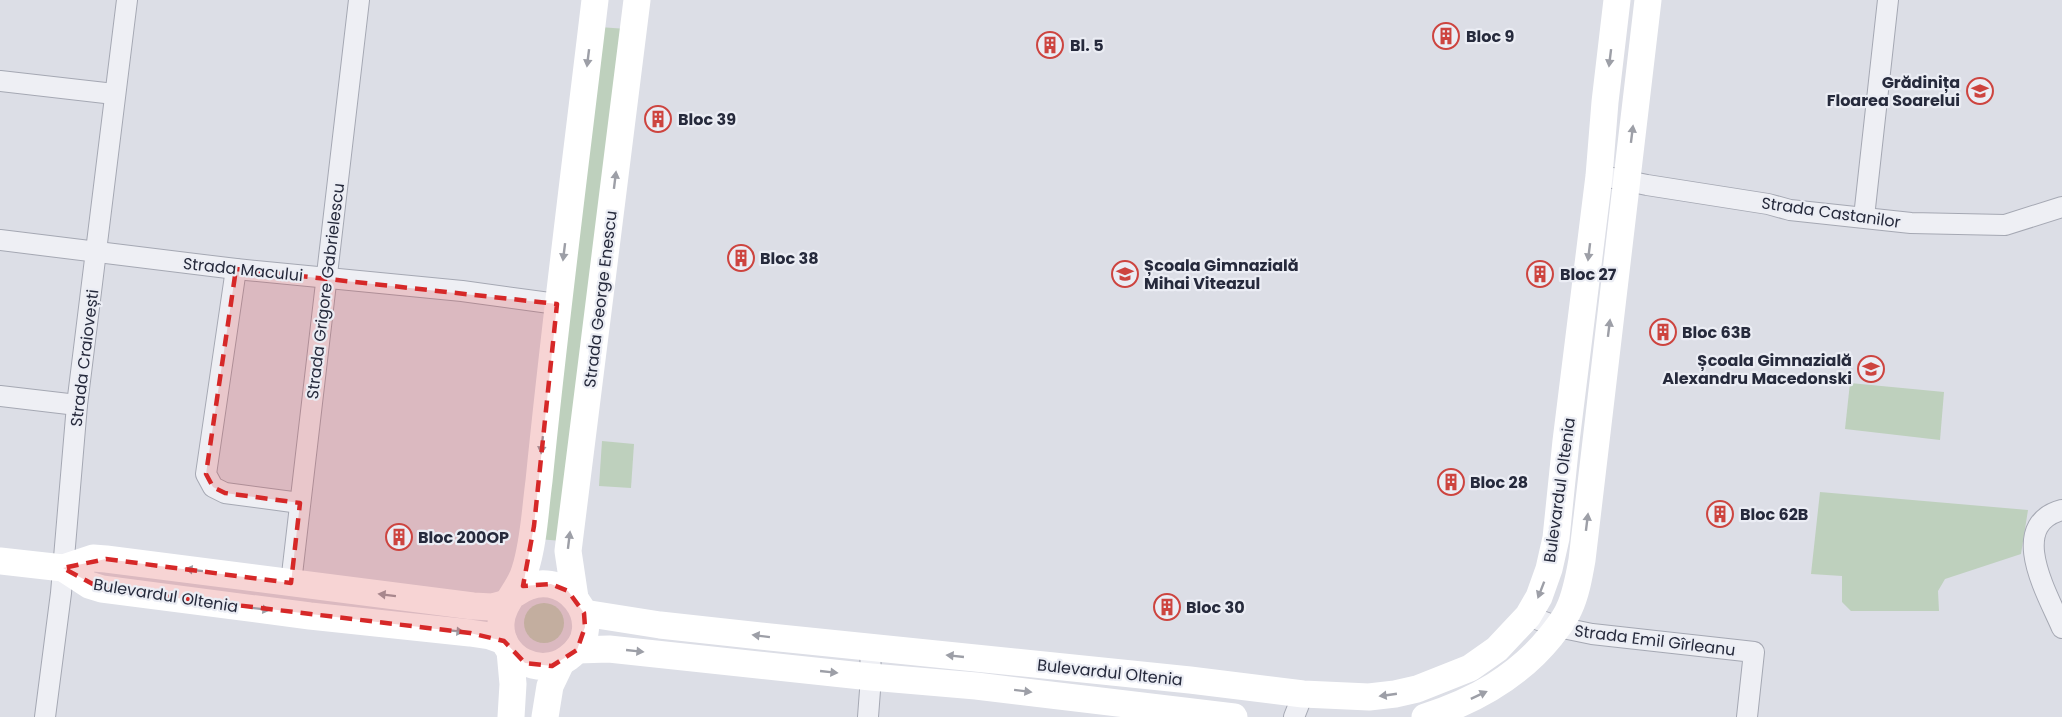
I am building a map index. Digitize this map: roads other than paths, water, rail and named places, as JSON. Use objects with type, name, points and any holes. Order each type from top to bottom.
[{"type":"street","name":"Strada Craiovești","points":[[45,717],[63,568],[77,405],[127,0]]},
{"type":"street","name":"Strada Grigore Gabrielescu","points":[[291,583],[359,0]]},
{"type":"street","points":[[511,717],[513,684],[501,622],[525,570],[534,526],[557,304],[595,0]]},
{"type":"street","name":"Strada George Enescu","points":[[580,605],[568,551],[637,0]]},
{"type":"street","name":"Bulevardul Oltenia","points":[[580,605],[671,626],[1190,681],[1298,706],[1395,694],[1417,689],[1470,668],[1497,649],[1528,616],[1539,597],[1556,538],[1599,176],[1617,0]]},
{"type":"street","name":"Bulevardul Oltenia","points":[[1425,717],[1475,698],[1502,683],[1539,650],[1558,627],[1569,610],[1577,588],[1648,0]]},
{"type":"street","points":[[1864,216],[1871,172],[1888,0]]},
{"type":"street","points":[[0,81],[114,94]]},
{"type":"street","name":"Strada Castanilor","points":[[1599,176],[1768,204],[1790,210],[1864,216],[1911,223],[2005,225],[2062,207]]},
{"type":"street","name":"Strada Macului","points":[[0,240],[236,268],[462,291],[557,304]]},
{"type":"street","points":[[236,268],[206,474],[213,487],[225,493],[300,503]]},
{"type":"street","points":[[0,396],[77,405]]},
{"type":"street","points":[[2062,510],[2051,514],[2033,534],[2033,559],[2062,628]]},
{"type":"street","name":"Bulevardul Oltenia","points":[[63,568],[93,558],[492,608],[511,598]]},
{"type":"street","points":[[0,561],[63,568]]},
{"type":"street","name":"Bulevardul Oltenia","points":[[63,568],[89,585],[102,589],[310,616],[470,633],[490,636],[507,646]]},
{"type":"street","points":[[511,598],[532,584],[550,584],[568,591],[580,605],[584,635],[550,686],[545,717]]},
{"type":"street","name":"Strada Emil Gîrleanu","points":[[1528,616],[1558,627],[1592,634],[1754,652],[1747,717]]},
{"type":"street","points":[[507,646],[517,658],[534,666],[552,666],[569,656]]},
{"type":"street","points":[[868,717],[871,677],[870,647]]},
{"type":"street","name":"Bulevardul Oltenia","points":[[569,656],[609,649],[976,686],[1234,717]]},
{"type":"place","name":"Bloc 9","points":[[1446,36]]},
{"type":"place","name":"Bl. 5","points":[[1050,45]]},
{"type":"place","name":"Grădinița Floarea Soarelui","points":[[1980,91]]},
{"type":"place","name":"Bloc 39","points":[[658,119]]},
{"type":"place","name":"Bloc 38","points":[[741,258]]},
{"type":"place","name":"Școala Gimnazială Mihai Viteazul","points":[[1125,274]]},
{"type":"place","name":"Bloc 27","points":[[1540,274]]},
{"type":"place","name":"Bloc 63B","points":[[1663,332]]},
{"type":"place","name":"Școala Gimnazială Alexandru Macedonski","points":[[1871,369]]},
{"type":"place","name":"Bloc 28","points":[[1451,482]]},
{"type":"place","name":"Bloc 62B","points":[[1720,514]]},
{"type":"place","name":"Bloc 200OP","points":[[399,537]]},
{"type":"place","name":"Bloc 30","points":[[1167,607]]}]
